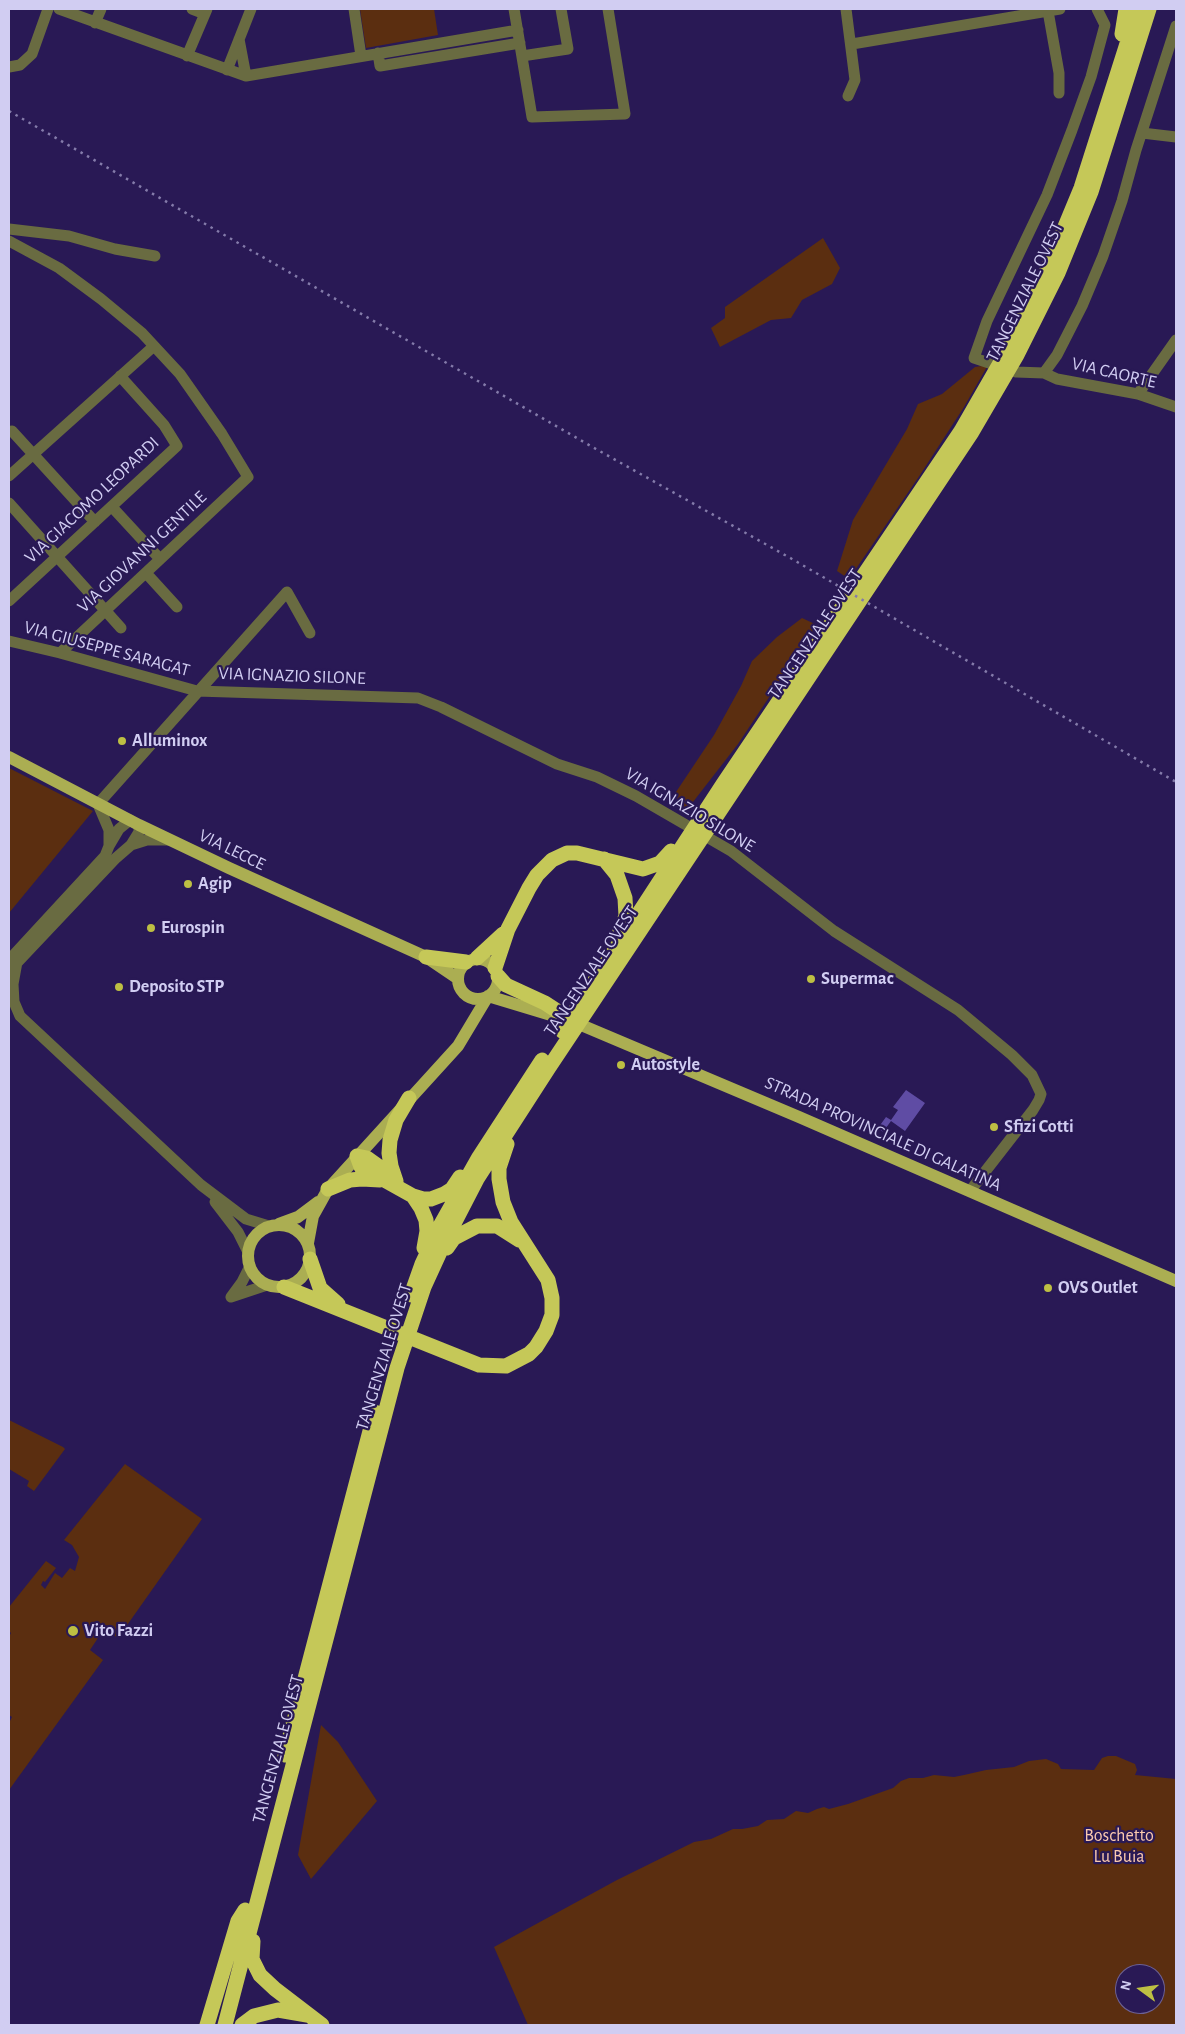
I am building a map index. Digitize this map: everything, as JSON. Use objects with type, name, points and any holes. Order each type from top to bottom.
[{"type":"highway","points":[[1100,128],[1101,107],[1121,38],[1126,9]]},
{"type":"highway","name":"TANGENZIALE OVEST","points":[[1012,353],[1081,188],[1138,9]]},
{"type":"highway","name":"TANGENZIALE OVEST","points":[[215,2025],[393,1367],[440,1226],[479,1157],[528,1080],[556,1048],[702,820],[816,658],[895,538],[1012,353],[1058,273],[1091,192],[1149,9]]},
{"type":"highway","points":[[1116,116],[1130,90],[1145,40],[1160,9]]},
{"type":"highway","name":"TANGENZIALE OVEST","points":[[702,820],[714,786],[723,784],[816,658]]},
{"type":"highway","points":[[574,1022],[536,998],[506,984],[497,972],[508,930],[537,875],[552,860],[560,856],[577,853],[603,858],[633,868],[643,869],[652,867],[689,840]]},
{"type":"highway","points":[[594,988],[594,974],[623,926],[627,906],[617,875],[603,858]]},
{"type":"highway","points":[[426,957],[472,960],[508,930]]},
{"type":"highway","name":"TANGENZIALE OVEST","points":[[419,1290],[477,1179],[548,1069],[556,1048]]},
{"type":"highway","points":[[284,1287],[480,1365],[498,1366],[514,1363],[529,1354],[542,1339],[549,1324],[552,1307],[551,1290],[548,1280],[511,1222],[500,1185],[499,1168],[506,1146],[547,1075],[548,1069]]},
{"type":"highway","points":[[324,1195],[350,1180],[362,1179],[392,1184],[413,1196],[431,1199],[452,1189],[521,1083],[528,1080]]},
{"type":"highway","points":[[392,1184],[389,1153],[390,1140],[396,1120],[409,1098]]},
{"type":"highway","points":[[357,1156],[367,1158],[388,1173],[392,1184]]},
{"type":"highway","points":[[413,1196],[421,1208],[427,1231],[426,1242],[411,1283],[419,1290],[430,1284],[454,1238],[470,1228],[484,1225],[497,1226],[523,1243]]},
{"type":"highway","points":[[310,1259],[320,1288],[350,1312]]},
{"type":"highway","name":"TANGENZIALE OVEST","points":[[225,2025],[341,1587],[393,1367]]},
{"type":"highway","points":[[284,1798],[281,1826],[252,1946],[252,1959],[260,1975],[266,1981],[316,2021]]},
{"type":"highway","points":[[207,2025],[238,1921],[245,1910]]},
{"type":"highway","points":[[242,2025],[254,2016],[278,2010],[297,2012],[316,2021]]},
{"type":"main road","name":"VIA LECCE","points":[[9,757],[172,841],[258,882],[426,957],[444,967],[457,978]]},
{"type":"main road","points":[[324,1195],[313,1216],[308,1243],[310,1259],[304,1274],[292,1284],[284,1287],[267,1285],[254,1274],[250,1266],[248,1252],[255,1236],[273,1226],[298,1217],[324,1195],[409,1098],[458,1046],[488,996],[496,988],[497,972],[488,962],[472,960],[462,966],[457,978],[460,988],[466,996],[470,1010],[468,1022],[458,1046]]},
{"type":"main road","points":[[466,996],[477,999],[488,996]]},
{"type":"main road","name":"STRADA PROVINCIALE DI GALATINA","points":[[488,996],[574,1022],[1176,1281]]},
{"type":"main road","points":[[273,1226],[292,1227],[308,1243]]},
{"type":"street","points":[[9,67],[20,65],[32,54],[48,9]]},
{"type":"street","points":[[59,9],[246,76],[518,30]]},
{"type":"street","points":[[96,22],[101,9]]},
{"type":"street","points":[[187,56],[206,11],[192,9]]},
{"type":"street","points":[[227,70],[251,9]]},
{"type":"street","points":[[354,9],[361,56]]},
{"type":"street","points":[[514,9],[532,117],[625,114],[608,9]]},
{"type":"street","points":[[522,56],[568,49],[561,9]]},
{"type":"street","points":[[846,9],[852,44],[855,80],[848,96]]},
{"type":"street","points":[[852,44],[1026,11],[1060,9]]},
{"type":"street","points":[[1097,9],[1105,25],[1091,77],[1046,195],[987,321],[974,358],[1016,372],[1044,372],[1057,355],[1082,306],[1103,256],[1122,201],[1176,26]]},
{"type":"street","points":[[1048,10],[1059,73],[1059,93]]},
{"type":"street","points":[[239,39],[246,76]]},
{"type":"street","points":[[378,53],[380,66],[520,43]]},
{"type":"street","points":[[1142,132],[1176,137]]},
{"type":"street","points":[[9,229],[69,236],[115,249],[155,256]]},
{"type":"street","points":[[9,241],[59,268],[101,299],[142,333],[154,346],[9,476]]},
{"type":"street","points":[[1138,394],[1176,340]]},
{"type":"street","name":"VIA GIOVANNI GENTILE","points":[[60,653],[248,477],[222,434],[180,374],[154,346]]},
{"type":"street","name":"VIA CAORTE","points":[[1044,372],[1057,379],[1138,394],[1176,407]]},
{"type":"street","name":"VIA GIACOMO LEOPARDI","points":[[9,601],[177,446],[164,425],[120,376]]},
{"type":"street","points":[[12,431],[95,522]]},
{"type":"street","points":[[9,502],[121,628]]},
{"type":"street","points":[[112,507],[160,559]]},
{"type":"street","points":[[146,573],[177,607]]},
{"type":"street","points":[[109,846],[109,830],[98,804],[287,592],[310,633]]},
{"type":"street","name":"VIA GIUSEPPE SARAGAT","points":[[9,641],[60,653],[197,691]]},
{"type":"street","name":"VIA IGNAZIO SILONE","points":[[197,691],[418,698],[441,707],[558,764],[597,777],[636,796],[731,851],[834,931],[958,1010],[1032,1075],[1041,1094],[1039,1100],[970,1191]]},
{"type":"street","points":[[9,971],[13,961],[105,856],[119,829],[134,822],[139,832],[131,845],[13,961],[12,999],[14,1015],[201,1185],[246,1219],[273,1226]]},
{"type":"street","points":[[131,845],[147,840],[172,841]]},
{"type":"street","points":[[514,1004],[533,1004],[536,1002],[536,998]]},
{"type":"street","points":[[201,1185],[238,1232],[248,1252]]},
{"type":"street","points":[[250,1266],[242,1282],[231,1296],[267,1285]]},
{"type":"green space","points":[[360,9],[434,9],[438,35],[366,48]]},
{"type":"green space","points":[[823,238],[840,268],[832,284],[802,300],[791,318],[771,320],[720,347],[711,328],[725,318],[725,307]]},
{"type":"green space","points":[[988,365],[964,407],[920,475],[849,579],[837,571],[853,520],[907,429],[918,404],[942,394],[975,367]]},
{"type":"green space","points":[[802,618],[817,625],[738,744],[686,811],[674,795],[714,735],[741,686],[752,661],[777,637]]},
{"type":"green space","points":[[9,768],[93,811],[9,913]]},
{"type":"green space","points":[[9,1420],[65,1449],[34,1491],[27,1486],[29,1481],[9,1469]]},
{"type":"green space","points":[[125,1464],[202,1519],[118,1638],[104,1629],[90,1650],[103,1660],[9,1790],[9,1723],[12,1717],[9,1715],[9,1637],[11,1633],[9,1631],[9,1607],[46,1561],[56,1568],[45,1582],[43,1581],[41,1585],[45,1589],[55,1573],[62,1578],[70,1568],[75,1571],[79,1557],[72,1545],[64,1540]]},
{"type":"green space","points":[[321,1725],[338,1742],[377,1801],[311,1879],[298,1855]]},
{"type":"green space","name":"Boschetto Lu Buia","points":[[1116,1756],[1135,1764],[1137,1770],[1135,1775],[1176,1779],[1176,2025],[528,2025],[494,1947],[617,1880],[694,1842],[711,1839],[733,1829],[758,1826],[767,1820],[784,1819],[796,1811],[808,1813],[824,1807],[829,1809],[848,1804],[893,1788],[901,1781],[909,1778],[923,1778],[934,1775],[954,1777],[986,1770],[1014,1767],[1029,1761],[1046,1759],[1058,1764],[1061,1769],[1094,1770],[1102,1758]]},
{"type":"shaded area","points":[[906,1090],[925,1103],[905,1131],[891,1121],[883,1132],[878,1128],[886,1117],[891,1120],[898,1110],[893,1107]]},
{"type":"railway","points":[[9,111],[596,449],[792,559],[1176,782]]},
{"type":"place","name":"Alluminox","points":[[122,741]]},
{"type":"place","name":"Agip","points":[[188,884]]},
{"type":"place","name":"Eurospin","points":[[151,928]]},
{"type":"place","name":"Supermac","points":[[811,979]]},
{"type":"place","name":"Deposito STP","points":[[119,987]]},
{"type":"place","name":"Autostyle","points":[[621,1065]]},
{"type":"place","name":"Sfizi Cotti","points":[[994,1127]]},
{"type":"place","name":"OVS Outlet","points":[[1048,1288]]},
{"type":"place","name":"Vito Fazzi","points":[[73,1631]]}]
